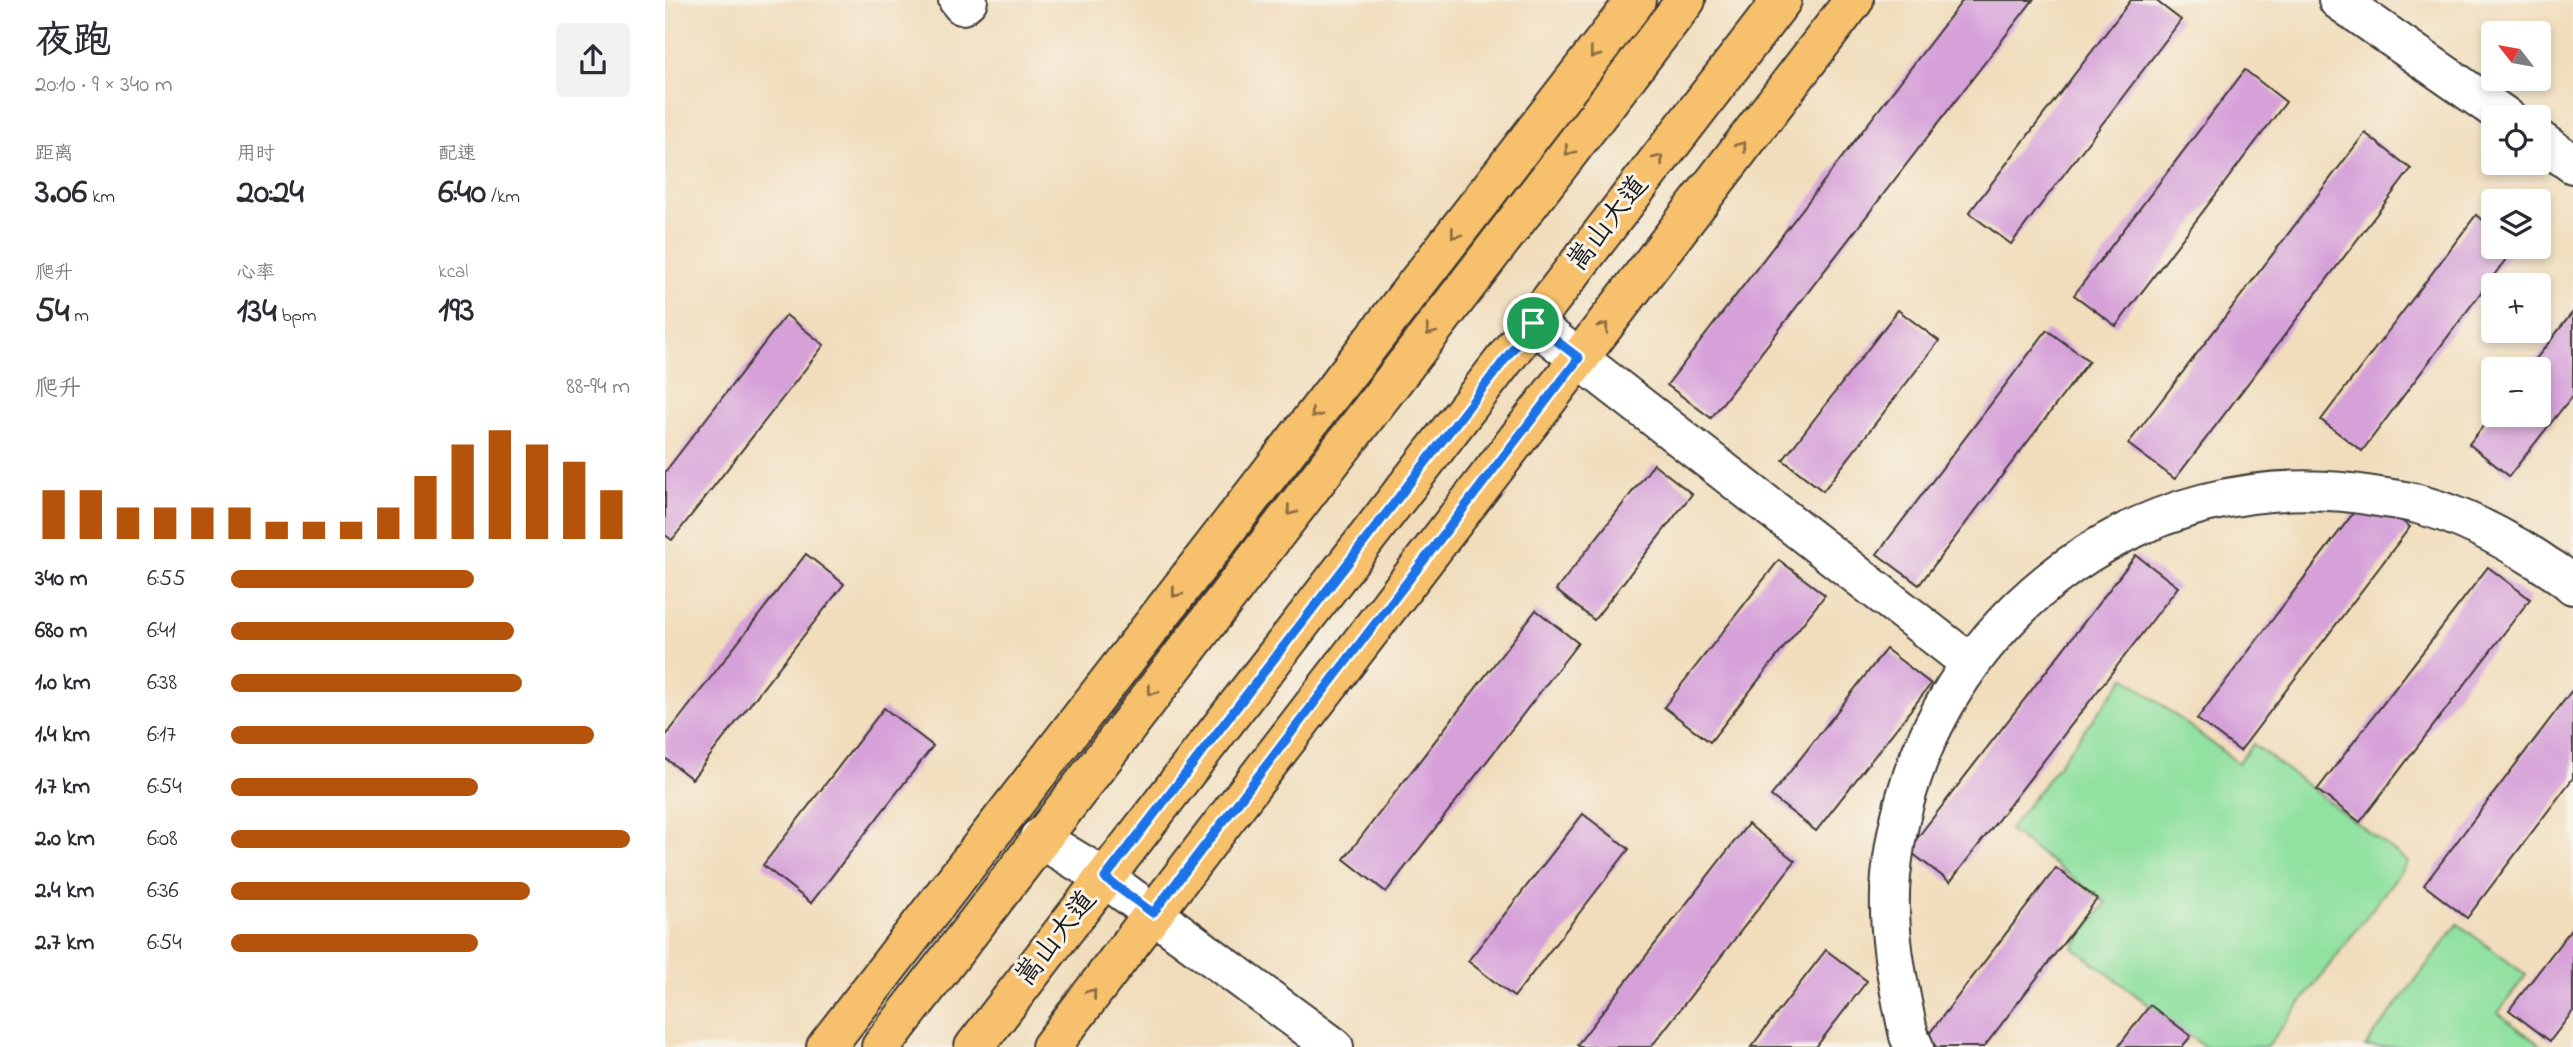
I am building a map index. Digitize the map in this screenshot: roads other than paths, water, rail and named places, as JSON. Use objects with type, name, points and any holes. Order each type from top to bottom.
[{"type":"main road","points":[[826,1047],[1636,0]]},
{"type":"main road","points":[[880,1047],[1686,0]]},
{"type":"main road","name":"嵩山大道","points":[[974,1047],[1782,0]]},
{"type":"main road","points":[[1051,1047],[1854,0]]},
{"type":"street","points":[[958,0],[962,5],[968,0]]},
{"type":"street","points":[[2338,0],[2489,105]]},
{"type":"street","points":[[2551,148],[2573,164]]},
{"type":"street","points":[[1533,323],[1970,663]]},
{"type":"street","points":[[1914,1047],[1909,1036],[1892,957],[1891,877],[1904,798],[1933,723],[1975,654],[2032,593],[2100,544],[2176,510],[2257,492],[2340,490],[2422,505],[2499,535],[2573,585]]},
{"type":"street","points":[[1039,838],[1105,878],[1334,1047]]}]
